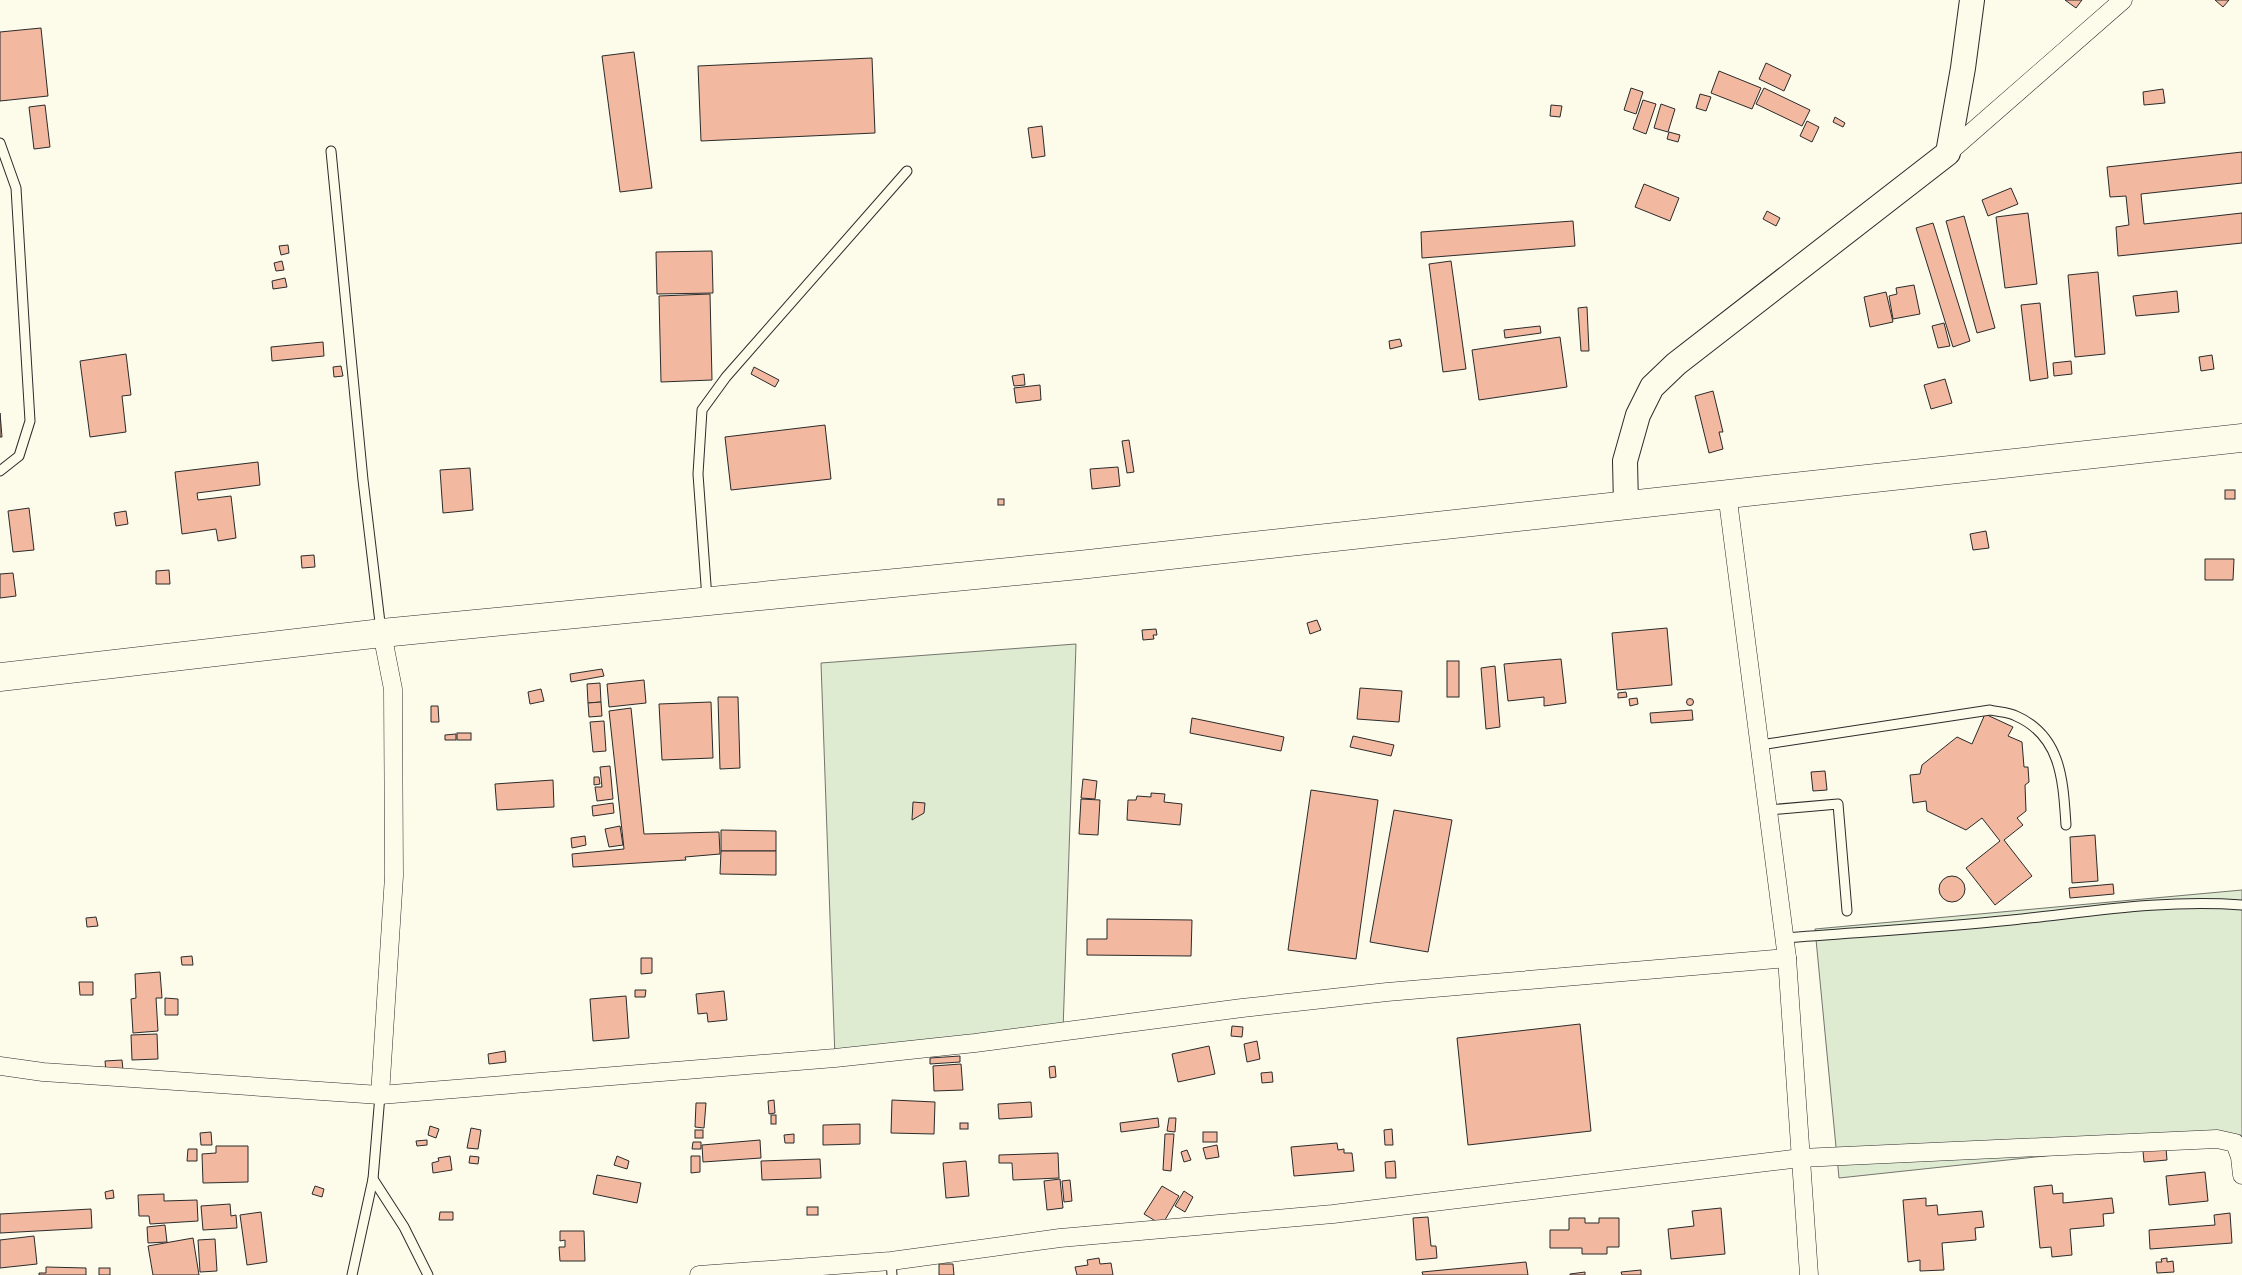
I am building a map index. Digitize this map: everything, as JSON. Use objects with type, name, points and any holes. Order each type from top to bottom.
[{"type":"main road","points":[[0,677],[382,634],[1088,564],[2242,438]]},
{"type":"street","points":[[1948,153],[1963,68],[1972,0]]},
{"type":"street","points":[[1626,505],[1625,461],[1638,415],[1652,387],[1676,364],[1948,153],[2123,0]]},
{"type":"street","points":[[1727,493],[1787,958],[1809,1275]]},
{"type":"street","points":[[380,1095],[394,876],[393,689],[382,634]]},
{"type":"street","points":[[0,1066],[43,1072],[380,1095],[835,1058],[974,1043],[1242,1008],[1368,994],[1787,958]]},
{"type":"street","points":[[699,1275],[892,1268],[1060,1238],[1333,1214],[1800,1158],[2217,1139],[2235,1143],[2240,1157],[2242,1175]]},
{"type":"lane","points":[[0,143],[16,188],[30,421],[19,456],[0,471]]},
{"type":"lane","points":[[330,150],[363,480],[382,634]]},
{"type":"lane","points":[[707,602],[698,474],[702,410],[726,376],[907,171]]},
{"type":"lane","points":[[1760,745],[1990,710],[2015,715],[2038,728],[2051,745],[2059,764],[2063,784],[2066,825]]},
{"type":"lane","points":[[1768,810],[1838,804],[1847,911]]},
{"type":"lane","points":[[1784,938],[1980,923],[2139,904],[2204,902],[2242,905]]},
{"type":"lane","points":[[352,1275],[372,1179],[380,1095]]},
{"type":"lane","points":[[372,1179],[404,1227],[428,1275]]},
{"type":"green space","points":[[1076,644],[1063,1031],[835,1058],[821,663]]},
{"type":"green space","points":[[2242,890],[2242,1144],[2241,1135],[1839,1178],[1815,929]]},
{"type":"building","points":[[2065,0],[2082,0],[2076,8]]},
{"type":"building","points":[[2215,0],[2229,0],[2223,7]]},
{"type":"building","points":[[41,28],[48,96],[0,101],[0,32]]},
{"type":"building","points":[[634,52],[652,188],[620,192],[602,56]]},
{"type":"building","points":[[872,58],[875,133],[701,141],[698,66]]},
{"type":"building","points":[[1766,63],[1791,75],[1784,91],[1759,79]]},
{"type":"building","points":[[1719,71],[1761,88],[1752,109],[1711,93]]},
{"type":"building","points":[[1631,88],[1643,92],[1636,114],[1624,110]]},
{"type":"building","points":[[1764,88],[1810,110],[1802,126],[1756,104]]},
{"type":"building","points":[[2163,89],[2165,103],[2144,105],[2143,92]]},
{"type":"building","points":[[1700,94],[1711,97],[1706,111],[1696,108]]},
{"type":"building","points":[[1643,100],[1656,104],[1646,134],[1633,129]]},
{"type":"building","points":[[1661,104],[1675,109],[1668,132],[1654,128]]},
{"type":"building","points":[[45,105],[50,147],[34,149],[29,107]]},
{"type":"building","points":[[1551,105],[1562,106],[1560,117],[1550,116]]},
{"type":"building","points":[[1835,117],[1845,123],[1843,127],[1833,122]]},
{"type":"building","points":[[1807,121],[1819,127],[1812,142],[1800,136]]},
{"type":"building","points":[[1042,126],[1045,156],[1032,158],[1028,128]]},
{"type":"building","points":[[1669,132],[1680,135],[1678,142],[1667,139]]},
{"type":"building","points":[[2242,152],[2242,183],[2141,194],[2144,224],[2242,213],[2242,243],[2118,256],[2116,227],[2129,225],[2126,196],[2110,197],[2107,167]]},
{"type":"building","points":[[1644,184],[1679,198],[1670,221],[1635,207]]},
{"type":"building","points":[[2011,188],[2018,204],[1988,216],[1982,200]]},
{"type":"building","points":[[1767,211],[1780,218],[1776,226],[1763,219]]},
{"type":"building","points":[[2028,213],[2037,284],[2005,288],[1996,217]]},
{"type":"building","points":[[1964,216],[1995,328],[1977,333],[1946,221]]},
{"type":"building","points":[[1573,221],[1575,246],[1422,258],[1421,232]]},
{"type":"building","points":[[1933,223],[1970,341],[1953,347],[1916,228]]},
{"type":"building","points":[[288,245],[289,253],[281,255],[279,246]]},
{"type":"building","points":[[712,251],[713,293],[657,294],[656,252]]},
{"type":"building","points":[[282,261],[284,270],[276,271],[274,263]]},
{"type":"building","points":[[1451,261],[1466,369],[1443,372],[1429,264]]},
{"type":"building","points":[[2098,272],[2105,354],[2075,357],[2068,275]]},
{"type":"building","points":[[285,278],[287,287],[273,289],[272,281]]},
{"type":"building","points":[[1914,285],[1920,314],[1893,319],[1889,296],[1897,294],[1896,288]]},
{"type":"building","points":[[2177,291],[2179,312],[2136,316],[2133,296]]},
{"type":"building","points":[[1886,292],[1893,322],[1870,327],[1864,297]]},
{"type":"building","points":[[710,294],[712,380],[661,382],[659,296]]},
{"type":"building","points":[[2040,303],[2048,378],[2030,381],[2021,305]]},
{"type":"building","points":[[1587,307],[1589,351],[1581,351],[1578,308]]},
{"type":"building","points":[[1944,323],[1950,346],[1938,348],[1932,326]]},
{"type":"building","points":[[1540,326],[1541,333],[1505,338],[1504,330]]},
{"type":"building","points":[[1560,337],[1567,387],[1479,400],[1472,350]]},
{"type":"building","points":[[1400,339],[1402,346],[1390,349],[1389,341]]},
{"type":"building","points":[[323,342],[324,356],[272,361],[271,347]]},
{"type":"building","points":[[126,354],[131,395],[122,396],[126,432],[90,437],[80,361]]},
{"type":"building","points":[[2212,355],[2214,369],[2201,371],[2199,357]]},
{"type":"building","points":[[2071,361],[2072,374],[2054,376],[2053,363]]},
{"type":"building","points":[[341,366],[343,376],[334,377],[333,367]]},
{"type":"building","points":[[754,367],[779,380],[775,387],[751,374]]},
{"type":"building","points":[[1024,374],[1025,385],[1014,386],[1012,376]]},
{"type":"building","points":[[1945,379],[1952,403],[1931,409],[1924,385]]},
{"type":"building","points":[[1040,385],[1041,400],[1016,403],[1014,388]]},
{"type":"building","points":[[1713,391],[1723,432],[1719,432],[1723,449],[1709,453],[1695,396]]},
{"type":"building","points":[[0,413],[2,437],[0,437]]},
{"type":"building","points":[[825,425],[831,479],[731,490],[725,437]]},
{"type":"building","points":[[1129,440],[1134,472],[1127,473],[1122,441]]},
{"type":"building","points":[[258,462],[260,485],[197,493],[198,500],[231,496],[236,538],[218,541],[216,529],[182,534],[175,472]]},
{"type":"building","points":[[1118,467],[1120,486],[1092,489],[1090,469]]},
{"type":"building","points":[[470,468],[473,510],[443,513],[440,470]]},
{"type":"building","points":[[2225,490],[2235,490],[2235,499],[2225,499]]},
{"type":"building","points":[[998,499],[1004,499],[1004,505],[998,505]]},
{"type":"building","points":[[29,508],[34,550],[13,552],[8,511]]},
{"type":"building","points":[[126,511],[128,524],[116,526],[114,513]]},
{"type":"building","points":[[1986,531],[1989,548],[1973,550],[1970,534]]},
{"type":"building","points":[[314,555],[315,567],[302,568],[301,556]]},
{"type":"building","points":[[2205,559],[2234,559],[2233,580],[2205,580]]},
{"type":"building","points":[[169,570],[170,584],[156,584],[156,571]]},
{"type":"building","points":[[13,573],[16,596],[0,598],[0,574]]},
{"type":"building","points":[[1317,620],[1321,630],[1310,634],[1307,623]]},
{"type":"building","points":[[1667,628],[1672,685],[1617,690],[1612,633]]},
{"type":"building","points":[[1156,629],[1157,635],[1153,635],[1154,639],[1143,640],[1142,630]]},
{"type":"building","points":[[1561,659],[1566,703],[1544,706],[1544,697],[1508,701],[1504,664]]},
{"type":"building","points":[[1447,661],[1459,661],[1459,697],[1447,697]]},
{"type":"building","points":[[1495,666],[1500,727],[1486,729],[1481,668]]},
{"type":"building","points":[[602,669],[604,676],[571,682],[570,674]]},
{"type":"building","points":[[644,680],[646,703],[609,707],[607,684]]},
{"type":"building","points":[[600,683],[601,702],[588,703],[587,684]]},
{"type":"building","points":[[1360,688],[1402,691],[1399,722],[1357,719]]},
{"type":"building","points":[[541,689],[544,701],[530,704],[528,692]]},
{"type":"building","points":[[1626,692],[1627,697],[1618,698],[1618,693]]},
{"type":"building","points":[[718,697],[738,697],[740,768],[720,769]]},
{"type":"building","points":[[1637,698],[1638,704],[1630,706],[1629,699]]},
{"type":"building","points":[[1690,698],[1694,702],[1690,706],[1686,702]]},
{"type":"building","points":[[601,702],[602,716],[589,717],[588,703]]},
{"type":"building","points":[[711,702],[713,758],[662,760],[659,704]]},
{"type":"building","points":[[431,706],[438,706],[439,722],[431,722]]},
{"type":"building","points":[[631,708],[644,834],[719,832],[720,854],[685,857],[686,860],[573,867],[572,854],[624,849],[609,711]]},
{"type":"building","points":[[1692,710],[1693,720],[1651,723],[1650,713]]},
{"type":"building","points":[[1985,714],[2013,727],[2008,736],[2022,742],[2024,767],[2028,767],[2029,782],[2025,785],[2026,811],[2017,818],[2023,825],[2004,840],[2032,876],[1995,905],[1966,868],[2000,841],[1982,818],[1966,830],[1927,811],[1926,801],[1913,803],[1910,775],[1920,774],[1922,765],[1957,737],[1972,744]]},
{"type":"building","points":[[1192,718],[1284,737],[1281,751],[1190,733]]},
{"type":"building","points":[[604,721],[606,751],[593,752],[590,722]]},
{"type":"building","points":[[457,733],[471,733],[471,740],[457,740]]},
{"type":"building","points":[[456,734],[456,740],[445,740],[445,735]]},
{"type":"building","points":[[1353,736],[1394,745],[1391,756],[1350,747]]},
{"type":"building","points":[[610,766],[613,799],[597,801],[595,787],[602,787],[600,767]]},
{"type":"building","points":[[1825,771],[1827,790],[1813,791],[1811,772]]},
{"type":"building","points":[[594,777],[599,777],[600,784],[594,785]]},
{"type":"building","points":[[1083,779],[1097,781],[1095,799],[1081,798]]},
{"type":"building","points":[[553,780],[554,807],[497,810],[495,784]]},
{"type":"building","points":[[1311,790],[1378,800],[1356,959],[1288,950]]},
{"type":"building","points":[[1151,793],[1165,794],[1164,802],[1182,804],[1180,825],[1127,820],[1128,800],[1136,800],[1137,796],[1151,797]]},
{"type":"building","points":[[1081,799],[1100,800],[1098,835],[1079,834]]},
{"type":"building","points":[[913,802],[925,803],[924,813],[912,820]]},
{"type":"building","points":[[613,803],[614,813],[593,816],[592,806]]},
{"type":"building","points":[[1394,810],[1452,820],[1428,952],[1370,942]]},
{"type":"building","points":[[620,826],[623,845],[609,847],[605,829]]},
{"type":"building","points":[[721,830],[776,831],[776,851],[721,851]]},
{"type":"building","points":[[2095,835],[2098,881],[2072,883],[2070,837]]},
{"type":"building","points":[[585,836],[586,845],[572,848],[571,838]]},
{"type":"building","points":[[721,851],[776,851],[776,875],[720,874]]},
{"type":"building","points":[[1952,876],[1961,880],[1965,889],[1961,898],[1952,902],[1943,898],[1939,889],[1943,880]]},
{"type":"building","points":[[2113,884],[2114,894],[2070,898],[2069,888]]},
{"type":"building","points":[[96,917],[98,926],[87,927],[86,918]]},
{"type":"building","points":[[1107,919],[1192,920],[1191,956],[1087,955],[1087,939],[1107,939]]},
{"type":"building","points":[[192,956],[193,965],[182,965],[181,957]]},
{"type":"building","points":[[641,958],[652,958],[652,973],[641,974]]},
{"type":"building","points":[[160,972],[162,998],[156,998],[158,1031],[133,1033],[131,999],[136,998],[135,974]]},
{"type":"building","points":[[79,982],[93,982],[93,995],[80,995]]},
{"type":"building","points":[[635,990],[646,990],[645,997],[635,997]]},
{"type":"building","points":[[724,991],[727,1020],[708,1022],[707,1013],[698,1014],[696,994]]},
{"type":"building","points":[[626,996],[629,1038],[593,1041],[590,999]]},
{"type":"building","points":[[165,998],[178,999],[178,1015],[165,1015]]},
{"type":"building","points":[[1580,1024],[1591,1131],[1468,1145],[1457,1038]]},
{"type":"building","points":[[1232,1026],[1243,1027],[1242,1037],[1231,1036]]},
{"type":"building","points":[[157,1034],[158,1059],[132,1060],[131,1035]]},
{"type":"building","points":[[1257,1041],[1260,1059],[1247,1062],[1244,1044]]},
{"type":"building","points":[[1209,1046],[1215,1074],[1178,1082],[1172,1054]]},
{"type":"building","points":[[505,1051],[506,1062],[489,1064],[488,1054]]},
{"type":"building","points":[[960,1056],[960,1062],[930,1064],[930,1058]]},
{"type":"building","points":[[122,1060],[123,1070],[106,1072],[105,1061]]},
{"type":"building","points":[[961,1064],[963,1090],[934,1091],[933,1066]]},
{"type":"building","points":[[1055,1066],[1056,1077],[1050,1078],[1049,1067]]},
{"type":"building","points":[[1272,1072],[1273,1082],[1262,1083],[1261,1073]]},
{"type":"building","points":[[774,1100],[775,1113],[769,1114],[768,1101]]},
{"type":"building","points":[[892,1100],[935,1102],[934,1134],[891,1133]]},
{"type":"building","points":[[1031,1102],[1032,1117],[999,1119],[998,1104]]},
{"type":"building","points":[[696,1103],[706,1103],[704,1128],[695,1127]]},
{"type":"building","points":[[771,1115],[776,1115],[776,1124],[771,1124]]},
{"type":"building","points":[[1158,1118],[1159,1127],[1121,1132],[1120,1123]]},
{"type":"building","points":[[1169,1118],[1176,1118],[1175,1132],[1167,1131]]},
{"type":"building","points":[[960,1123],[968,1123],[968,1129],[960,1129]]},
{"type":"building","points":[[860,1124],[860,1144],[823,1145],[823,1125]]},
{"type":"building","points":[[430,1126],[439,1129],[436,1138],[428,1135]]},
{"type":"building","points":[[471,1128],[481,1130],[478,1149],[467,1148]]},
{"type":"building","points":[[1392,1129],[1393,1145],[1385,1145],[1384,1130]]},
{"type":"building","points":[[695,1130],[703,1130],[703,1138],[695,1138]]},
{"type":"building","points":[[211,1132],[212,1145],[201,1145],[200,1133]]},
{"type":"building","points":[[1203,1132],[1217,1132],[1217,1142],[1203,1142]]},
{"type":"building","points":[[794,1134],[794,1143],[785,1143],[784,1135]]},
{"type":"building","points":[[1165,1134],[1174,1134],[1171,1171],[1163,1170]]},
{"type":"building","points":[[427,1140],[427,1145],[417,1146],[416,1141]]},
{"type":"building","points":[[760,1140],[761,1158],[703,1162],[702,1145]]},
{"type":"building","points":[[693,1142],[701,1142],[701,1149],[692,1149]]},
{"type":"building","points":[[1337,1143],[1338,1150],[1344,1149],[1344,1153],[1352,1153],[1354,1171],[1294,1176],[1291,1147]]},
{"type":"building","points":[[1217,1145],[1219,1157],[1206,1159],[1203,1148]]},
{"type":"building","points":[[216,1146],[248,1146],[248,1182],[203,1183],[202,1154],[216,1153]]},
{"type":"building","points":[[2166,1148],[2167,1160],[2144,1162],[2143,1151]]},
{"type":"building","points":[[188,1149],[197,1149],[197,1161],[187,1161]]},
{"type":"building","points":[[1187,1150],[1191,1160],[1184,1162],[1181,1152]]},
{"type":"building","points":[[1058,1153],[1059,1178],[1013,1180],[1012,1163],[999,1163],[999,1155]]},
{"type":"building","points":[[450,1156],[452,1170],[433,1173],[432,1163],[439,1161],[438,1158]]},
{"type":"building","points":[[470,1156],[479,1157],[478,1164],[469,1163]]},
{"type":"building","points":[[617,1156],[629,1161],[627,1169],[614,1165]]},
{"type":"building","points":[[691,1156],[700,1156],[700,1172],[691,1173]]},
{"type":"building","points":[[820,1159],[821,1178],[762,1180],[761,1161]]},
{"type":"building","points":[[966,1161],[969,1196],[946,1198],[943,1163]]},
{"type":"building","points":[[1395,1161],[1396,1178],[1386,1178],[1385,1162]]},
{"type":"building","points":[[2205,1172],[2208,1201],[2169,1205],[2166,1176]]},
{"type":"building","points":[[597,1175],[641,1183],[637,1203],[593,1194]]},
{"type":"building","points":[[1060,1179],[1063,1208],[1047,1210],[1044,1181]]},
{"type":"building","points":[[1070,1180],[1072,1201],[1064,1202],[1062,1181]]},
{"type":"building","points":[[2052,1185],[2053,1194],[2063,1193],[2063,1203],[2112,1198],[2114,1213],[2103,1214],[2104,1226],[2070,1229],[2072,1255],[2052,1257],[2051,1247],[2040,1248],[2034,1187]]},
{"type":"building","points":[[315,1186],[324,1189],[322,1197],[312,1194]]},
{"type":"building","points":[[1162,1186],[1179,1196],[1162,1225],[1144,1214]]},
{"type":"building","points":[[113,1190],[114,1198],[106,1199],[105,1192]]},
{"type":"building","points":[[1184,1191],[1193,1197],[1185,1212],[1175,1206]]},
{"type":"building","points":[[164,1194],[164,1201],[197,1200],[198,1221],[150,1224],[149,1216],[139,1216],[138,1195]]},
{"type":"building","points":[[1926,1198],[1926,1206],[1937,1205],[1938,1215],[1982,1211],[1984,1227],[1975,1228],[1976,1240],[1942,1243],[1944,1270],[1920,1271],[1920,1260],[1908,1262],[1903,1200]]},
{"type":"building","points":[[230,1204],[231,1216],[236,1215],[237,1228],[203,1230],[201,1206]]},
{"type":"building","points":[[807,1207],[818,1207],[818,1215],[807,1215]]},
{"type":"building","points":[[1721,1208],[1725,1254],[1671,1259],[1668,1229],[1694,1226],[1692,1211]]},
{"type":"building","points":[[91,1209],[92,1228],[0,1233],[0,1214]]},
{"type":"building","points":[[261,1212],[267,1262],[247,1265],[240,1215]]},
{"type":"building","points":[[440,1212],[453,1212],[453,1220],[439,1220]]},
{"type":"building","points":[[2230,1213],[2232,1243],[2150,1249],[2149,1230],[2215,1225],[2214,1215]]},
{"type":"building","points":[[1428,1217],[1431,1246],[1436,1246],[1437,1258],[1416,1260],[1413,1218]]},
{"type":"building","points":[[1569,1218],[1585,1218],[1585,1223],[1599,1223],[1599,1218],[1619,1218],[1619,1247],[1607,1247],[1607,1254],[1582,1254],[1582,1248],[1550,1248],[1550,1230],[1569,1230]]},
{"type":"building","points":[[165,1225],[167,1242],[148,1243],[147,1227]]},
{"type":"building","points":[[560,1231],[584,1231],[585,1261],[560,1261],[559,1247],[565,1247],[565,1240],[560,1241]]},
{"type":"building","points":[[34,1236],[37,1264],[0,1268],[0,1240]]},
{"type":"building","points":[[193,1238],[199,1275],[153,1275],[148,1246]]},
{"type":"building","points":[[215,1239],[217,1271],[200,1272],[198,1240]]},
{"type":"building","points":[[1099,1258],[1100,1264],[1111,1263],[1113,1275],[1077,1275],[1075,1267],[1088,1265],[1087,1260]]},
{"type":"building","points":[[2167,1258],[2167,1262],[2173,1261],[2174,1272],[2157,1273],[2156,1262],[2162,1262],[2161,1259]]},
{"type":"building","points":[[1526,1262],[1528,1275],[1423,1275],[1422,1272]]},
{"type":"building","points":[[939,1264],[953,1264],[954,1275],[939,1275]]},
{"type":"building","points":[[46,1267],[86,1268],[86,1275],[39,1275],[39,1273],[46,1273]]},
{"type":"building","points":[[99,1268],[110,1268],[110,1275],[99,1275]]},
{"type":"building","points":[[1641,1270],[1641,1275],[1622,1275],[1621,1272]]},
{"type":"building","points":[[1585,1272],[1585,1275],[1570,1275],[1570,1274]]}]
